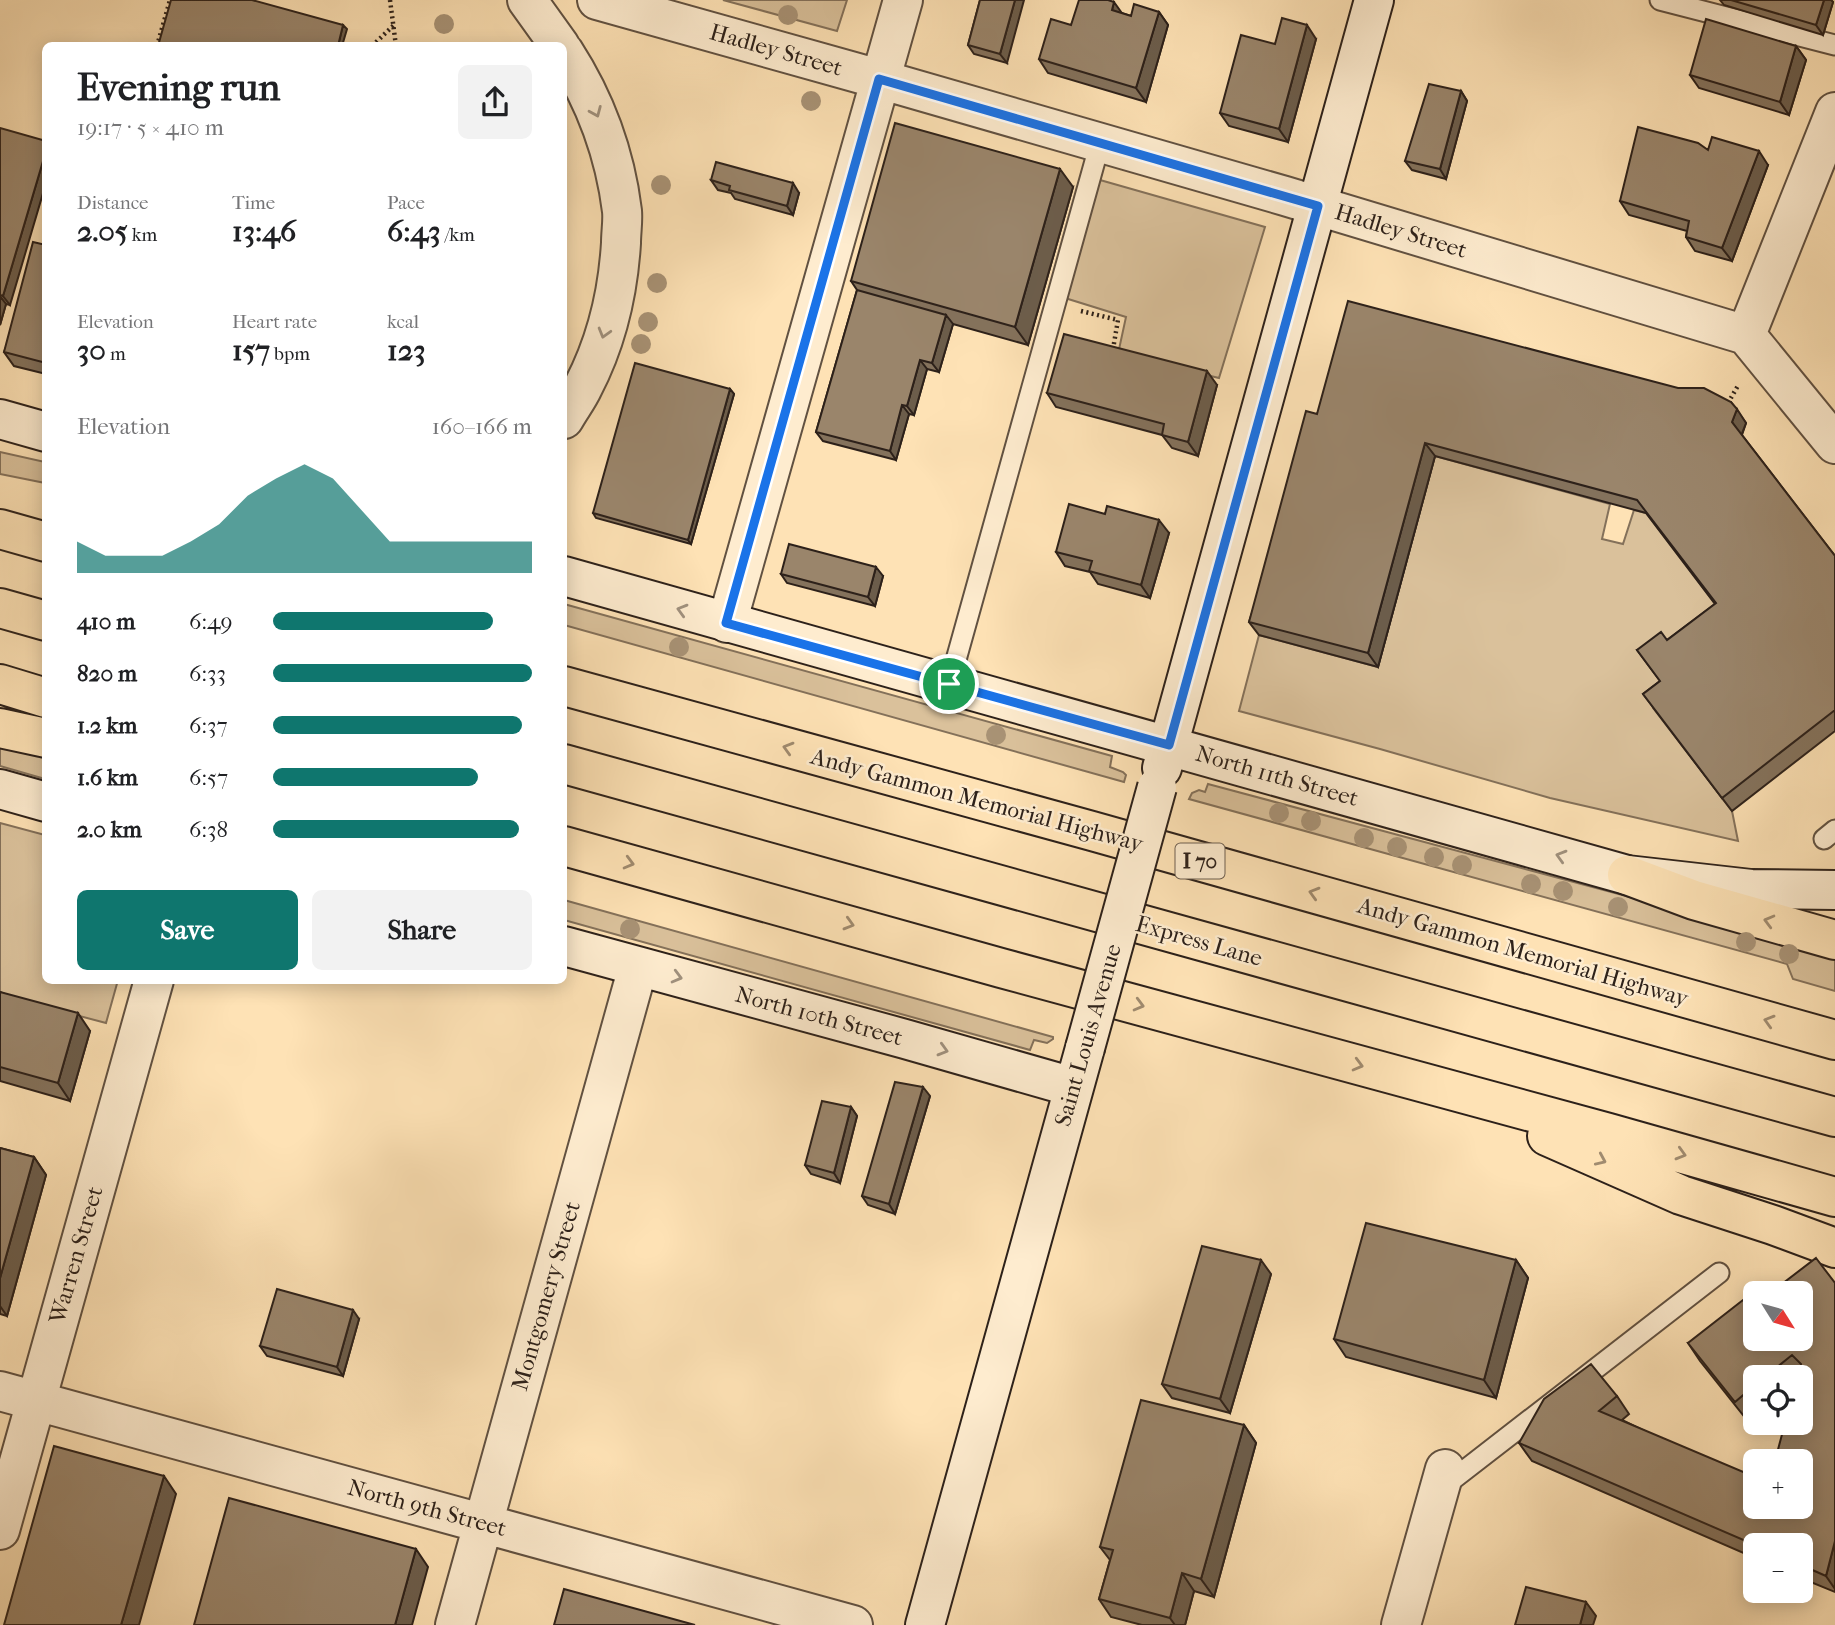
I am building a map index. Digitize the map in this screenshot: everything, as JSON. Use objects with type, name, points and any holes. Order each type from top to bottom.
[{"type":"highway","points":[[0,529],[42,541]]},
{"type":"highway","points":[[0,608],[42,620]]},
{"type":"highway","points":[[0,684],[42,697]]},
{"type":"highway","name":"Andy Gammon Memorial Highway","points":[[567,687],[1835,1040]]},
{"type":"highway","points":[[0,728],[42,737]]},
{"type":"highway","name":"Express Lane","points":[[567,765],[1835,1117]]},
{"type":"highway","points":[[567,847],[1835,1197]]},
{"type":"highway","points":[[1627,875],[1694,900],[1835,940]]},
{"type":"highway","points":[[1427,1083],[1681,1195],[1773,1224],[1835,1248]]},
{"type":"street","points":[[527,0],[556,42]]},
{"type":"street","name":"Hadley Street","points":[[597,0],[1100,142],[1746,335]]},
{"type":"street","points":[[726,623],[903,0]]},
{"type":"street","name":"Saint Louis Avenue","points":[[925,1625],[1374,0]]},
{"type":"street","points":[[567,57],[598,116],[614,163],[623,214],[613,303],[600,349],[583,388],[567,414]]},
{"type":"street","points":[[1835,112],[1746,335],[1835,442]]},
{"type":"street","points":[[0,419],[42,431]]},
{"type":"street","name":"North 11th Street","points":[[567,577],[1627,875],[1751,889],[1835,890]]},
{"type":"street","points":[[0,789],[42,801]]},
{"type":"street","name":"North 10th Street","points":[[567,947],[1073,1087]]},
{"type":"street","name":"Montgomery Street","points":[[455,1625],[638,967]]},
{"type":"street","name":"Warren Street","points":[[0,1530],[18,1396],[153,984]]},
{"type":"street","name":"North 9th Street","points":[[18,1396],[853,1625]]},
{"type":"street","points":[[1401,1625],[1443,1479]]},
{"type":"lane","points":[[1660,0],[1835,45]]},
{"type":"lane","points":[[949,684],[1100,142]]},
{"type":"lane","points":[[1443,1479],[1719,1273]]},
{"type":"path","points":[[158,42],[170,0]]},
{"type":"path","points":[[390,0],[396,42]]},
{"type":"path","points":[[376,42],[394,24]]},
{"type":"path","points":[[1055,304],[1118,320],[1111,357]]},
{"type":"path","points":[[1725,408],[1744,374]]},
{"type":"shaded area","points":[[723,0],[847,0],[837,31]]},
{"type":"shaded area","points":[[1100,180],[1265,227],[1219,378],[1118,354],[1126,317],[1065,298]]},
{"type":"shaded area","points":[[0,452],[42,461],[42,482],[0,474]]},
{"type":"shaded area","points":[[1435,456],[1610,504],[1602,539],[1623,544],[1634,510],[1646,513],[1725,617],[1670,695],[1653,708],[1732,811],[1738,841],[1550,798],[1239,711],[1259,635],[1378,667]]},
{"type":"shaded area","points":[[567,605],[1112,756],[1110,767],[1126,775],[1124,782],[567,626]]},
{"type":"shaded area","points":[[0,742],[42,754],[42,778],[0,766]]},
{"type":"shaded area","points":[[1208,784],[1835,952],[1835,991],[1793,979],[1787,964],[1189,799],[1192,793],[1199,790],[1205,792]]},
{"type":"shaded area","points":[[0,823],[42,834],[42,984],[117,984],[106,1023],[0,995]]},
{"type":"shaded area","points":[[567,901],[1053,1037],[1047,1043],[1034,1040],[1030,1050],[567,921]]},
{"type":"building","points":[[171,0],[252,0],[343,25],[339,42],[159,42]]},
{"type":"building","points":[[980,0],[1015,0],[1000,54],[968,45]]},
{"type":"building","points":[[1079,0],[1108,0],[1114,2],[1112,10],[1131,16],[1134,4],[1159,12],[1136,88],[1039,59],[1051,19],[1071,25]]},
{"type":"building","points":[[1731,0],[1824,0],[1816,25]]},
{"type":"building","points":[[1282,18],[1307,25],[1279,129],[1220,113],[1241,35],[1275,44]]},
{"type":"building","points":[[1706,19],[1796,46],[1780,102],[1690,75]]},
{"type":"building","points":[[1429,84],[1461,91],[1440,169],[1405,161]]},
{"type":"building","points":[[895,123],[1060,169],[1015,327],[851,281]]},
{"type":"building","points":[[1638,127],[1698,143],[1708,150],[1712,137],[1759,151],[1722,248],[1686,237],[1689,221],[1620,201]]},
{"type":"building","points":[[0,128],[42,140],[42,164],[3,296],[0,295]]},
{"type":"building","points":[[716,162],[793,183],[787,206],[729,190],[730,186],[711,180]]},
{"type":"building","points":[[33,242],[42,244],[42,362],[4,352]]},
{"type":"building","points":[[857,290],[946,315],[932,363],[920,360],[907,406],[902,405],[890,451],[816,432]]},
{"type":"building","points":[[1348,301],[1678,388],[1704,388],[1731,402],[1737,409],[1732,422],[1835,556],[1835,710],[1722,798],[1643,694],[1660,681],[1637,650],[1661,632],[1667,640],[1716,603],[1637,500],[1425,443],[1368,653],[1249,622],[1306,411],[1317,414]]},
{"type":"building","points":[[1064,334],[1207,371],[1188,442],[1162,435],[1164,424],[1047,393]]},
{"type":"building","points":[[635,363],[730,389],[688,540],[593,513]]},
{"type":"building","points":[[1069,504],[1105,514],[1107,506],[1159,520],[1141,585],[1089,571],[1092,561],[1056,552]]},
{"type":"building","points":[[789,544],[876,567],[868,597],[781,574]]},
{"type":"building","points":[[0,992],[78,1013],[58,1083],[0,1067]]},
{"type":"building","points":[[895,1082],[923,1087],[889,1204],[862,1196]]},
{"type":"building","points":[[822,1101],[851,1107],[834,1173],[805,1165]]},
{"type":"building","points":[[0,1148],[34,1157],[0,1278]]},
{"type":"building","points":[[1366,1223],[1516,1260],[1484,1380],[1334,1339]]},
{"type":"building","points":[[1202,1246],[1261,1260],[1220,1399],[1162,1384]]},
{"type":"building","points":[[1816,1258],[1835,1283],[1835,1541],[1826,1576],[1813,1570],[1813,1533],[1743,1533],[1743,1540],[1519,1443],[1544,1399],[1591,1364],[1617,1396],[1599,1411],[1743,1472],[1743,1519],[1813,1519],[1813,1449],[1778,1449],[1782,1435],[1813,1435],[1813,1365],[1801,1365],[1792,1355],[1780,1365],[1743,1365],[1743,1395],[1735,1402],[1688,1343],[1743,1300],[1743,1351],[1813,1351],[1813,1281],[1786,1281]]},
{"type":"building","points":[[277,1289],[353,1310],[337,1367],[260,1346]]},
{"type":"building","points":[[1141,1400],[1244,1425],[1201,1579],[1182,1573],[1170,1618],[1099,1599],[1113,1550],[1100,1547]]},
{"type":"building","points":[[54,1446],[164,1476],[121,1625],[4,1625]]},
{"type":"building","points":[[229,1498],[416,1549],[395,1625],[194,1625]]},
{"type":"building","points":[[1526,1587],[1586,1602],[1580,1625],[1515,1625]]},
{"type":"building","points":[[564,1589],[695,1625],[554,1625]]},
{"type":"route","points":[[879,79],[1318,206],[1169,745],[949,684],[726,623],[879,79]]}]
